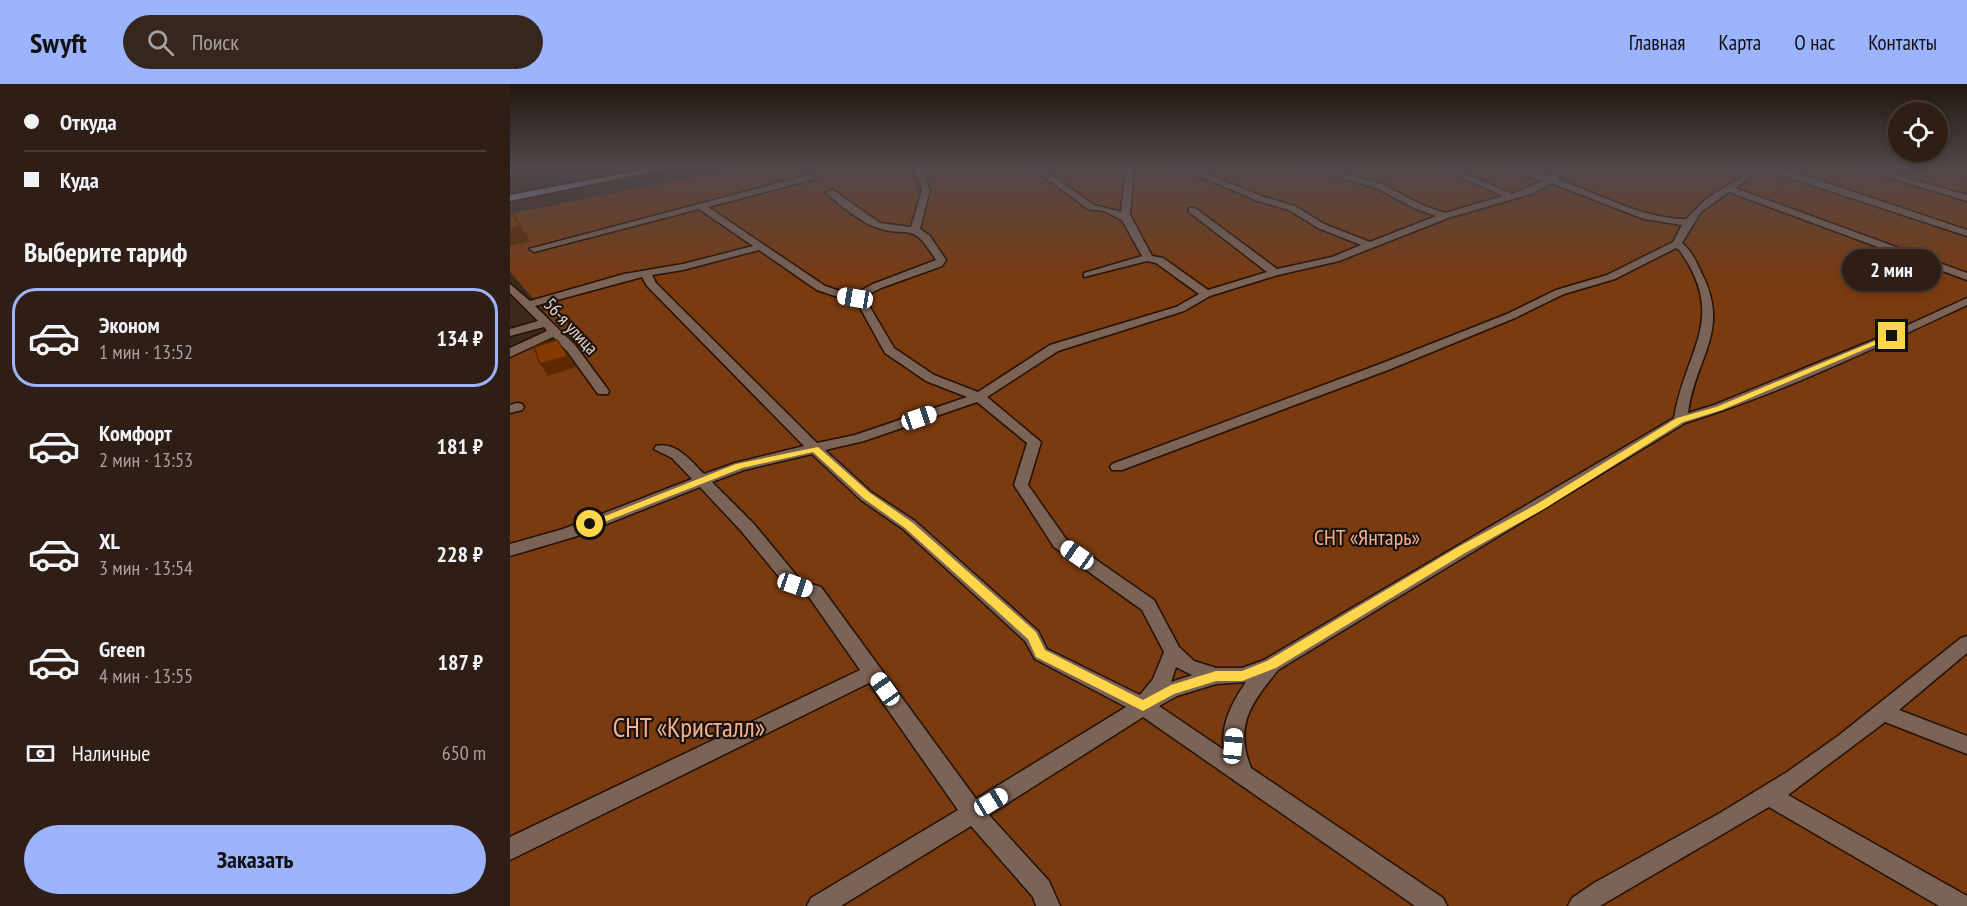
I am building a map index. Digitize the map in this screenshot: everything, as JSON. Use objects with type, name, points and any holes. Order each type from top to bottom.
[{"type":"street","points":[[534,249],[708,205]]},
{"type":"street","points":[[849,205],[877,225],[915,230],[927,238],[941,260],[938,264],[877,286],[855,298]]},
{"type":"street","points":[[915,230],[922,205]]},
{"type":"street","points":[[1089,205],[1106,209],[1126,218]]},
{"type":"street","points":[[1127,205],[1126,218],[1137,240],[1146,250],[1147,258]]},
{"type":"street","points":[[1284,205],[1321,226],[1366,244]]},
{"type":"street","points":[[1416,205],[1444,216]]},
{"type":"street","points":[[510,550],[568,533],[750,463],[859,438],[979,397],[1054,348],[1180,309],[1206,294],[1275,273],[1335,259],[1366,244],[1444,216],[1482,205]]},
{"type":"street","points":[[1619,205],[1679,223],[1689,222]]},
{"type":"street","points":[[1117,467],[1384,367],[1511,316],[1560,292],[1611,277],[1677,244],[1682,228],[1705,205]]},
{"type":"street","points":[[1774,205],[1967,277]]},
{"type":"street","points":[[1885,205],[1967,233]]},
{"type":"street","points":[[702,207],[821,288],[862,302],[889,350],[930,378],[979,397],[1034,442],[1021,485],[1060,543],[1148,605],[1173,652],[1187,666],[1216,676]]},
{"type":"street","points":[[1192,210],[1275,273]]},
{"type":"street","points":[[1677,244],[1685,249],[1704,286],[1711,310],[1709,324],[1686,384],[1680,420]]},
{"type":"street","points":[[527,305],[624,277],[646,274],[760,247]]},
{"type":"street","points":[[1088,275],[1147,258],[1167,264],[1206,294]]},
{"type":"street","points":[[646,274],[651,284],[815,449],[866,496],[909,525],[1032,636],[1041,654],[1143,706],[1435,906]]},
{"type":"street","points":[[510,307],[514,291]]},
{"type":"street","name":"56-я улица","points":[[514,291],[571,348],[603,391]]},
{"type":"street","points":[[819,906],[1171,690],[1216,676],[1242,676],[1271,664],[1461,550],[1540,507],[1680,420],[1719,408],[1892,336],[1967,301]]},
{"type":"street","points":[[510,333],[545,323]]},
{"type":"street","points":[[510,354],[554,332]]},
{"type":"street","points":[[661,449],[677,455],[747,528],[795,585],[815,592],[973,813],[1041,889],[1048,906]]},
{"type":"street","points":[[1581,906],[1602,891],[1769,796],[1855,735],[1880,711],[1967,643]]},
{"type":"street","points":[[1143,706],[1161,683],[1173,652]]},
{"type":"street","points":[[1243,774],[1233,746],[1235,724],[1248,693],[1271,664]]},
{"type":"street","points":[[510,849],[873,672]]},
{"type":"street","points":[[1880,711],[1967,745]]},
{"type":"street","points":[[1769,796],[1962,906]]},
{"type":"green space","name":"СНТ «Янтарь»","points":[[553,205],[1967,205],[1967,906],[510,906],[510,349],[567,338],[510,272],[510,214]]},
{"type":"building","points":[[510,211],[521,226],[510,228]]},
{"type":"building","points":[[557,340],[568,356],[540,364],[534,347]]},
{"type":"route","points":[[590,524],[740,466],[815,449],[866,496],[909,525],[1032,636],[1041,654],[1143,706],[1171,690],[1216,676],[1242,676],[1271,664],[1461,550],[1540,507],[1680,420],[1719,408],[1892,336]]},
{"type":"park label","name":"СНТ «Кристалл»","points":[[689,727]]}]
